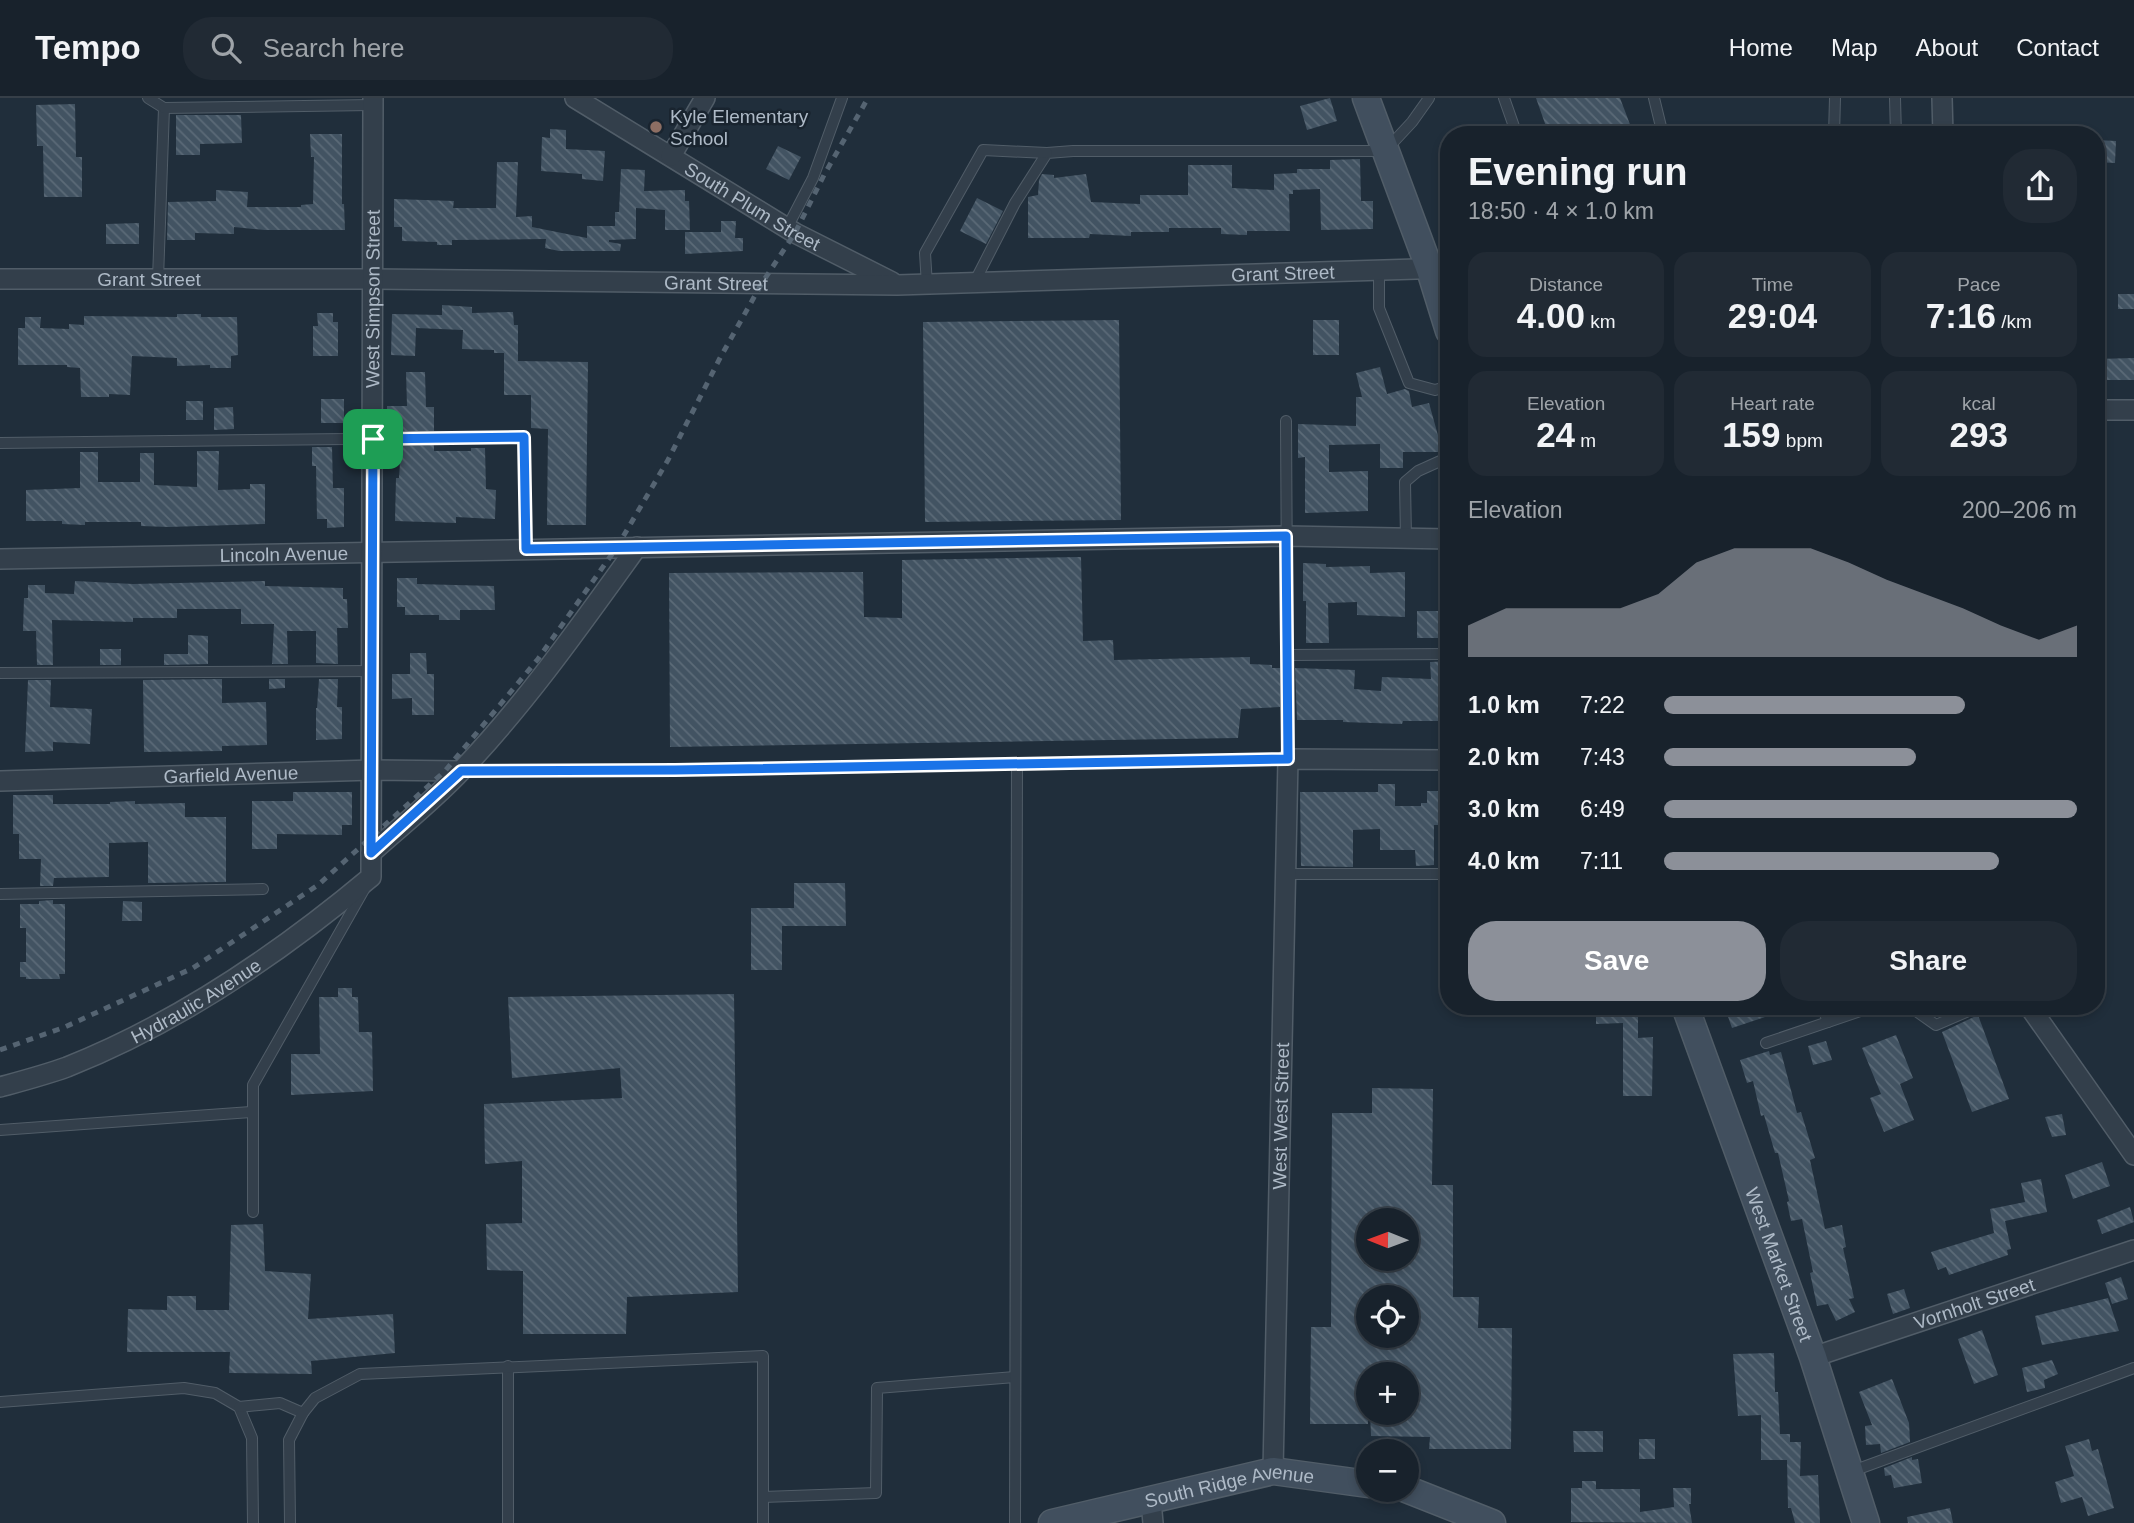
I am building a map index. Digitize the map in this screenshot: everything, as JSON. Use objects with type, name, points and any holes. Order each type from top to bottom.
[{"type":"main road","points":[[1366,98],[1385,151],[1439,270]]},
{"type":"main road","name":"West Market Street","points":[[1688,1015],[1813,1357],[1866,1523]]},
{"type":"main road","name":"South Ridge Avenue","points":[[1052,1523],[1152,1512],[1273,1471],[1356,1482]]},
{"type":"main road","points":[[1419,1494],[1492,1523]]},
{"type":"street","name":"South Plum Street","points":[[575,98],[786,228],[897,285]]},
{"type":"street","points":[[671,156],[705,98]]},
{"type":"street","points":[[1942,98],[1943,126]]},
{"type":"street","name":"West Simpson Street","points":[[371,877],[373,102]]},
{"type":"street","name":"Grant Street","points":[[0,279],[374,279],[927,285],[1439,270]]},
{"type":"street","points":[[2105,410],[2134,410]]},
{"type":"street","name":"Lincoln Avenue","points":[[0,559],[1286,536],[1440,539]]},
{"type":"street","points":[[371,853],[461,771],[578,629],[637,547]]},
{"type":"street","points":[[1288,759],[1440,760]]},
{"type":"street","name":"West West Street","points":[[1273,1471],[1288,759]]},
{"type":"street","name":"Garfield Avenue","points":[[0,780],[373,770],[461,771]]},
{"type":"street","name":"Hydraulic Avenue","points":[[0,1087],[66,1068],[139,1033],[240,977],[326,915],[371,877]]},
{"type":"street","points":[[2035,1015],[2134,1155]]},
{"type":"street","name":"Vornholt Street","points":[[1813,1357],[2134,1250]]},
{"type":"lane","points":[[148,98],[164,108],[373,102]]},
{"type":"lane","points":[[786,228],[813,178],[842,98]]},
{"type":"lane","points":[[927,285],[925,253],[983,150],[1047,153],[1385,151],[1429,98]]},
{"type":"lane","points":[[1503,98],[1514,126]]},
{"type":"lane","points":[[1654,98],[1661,126]]},
{"type":"lane","points":[[1834,126],[1835,98]]},
{"type":"lane","points":[[1895,98],[1896,126]]},
{"type":"lane","points":[[158,279],[164,108]]},
{"type":"lane","points":[[973,283],[1015,203],[1047,153]]},
{"type":"lane","points":[[1379,272],[1379,308],[1409,383],[1435,390],[1440,389]]},
{"type":"lane","points":[[461,771],[1288,759],[1286,421]]},
{"type":"lane","points":[[0,443],[524,437],[526,549]]},
{"type":"lane","points":[[1406,538],[1405,482],[1418,471],[1440,461]]},
{"type":"lane","points":[[1287,655],[1440,654]]},
{"type":"lane","points":[[0,673],[373,671]]},
{"type":"lane","points":[[1015,1523],[1017,764]]},
{"type":"lane","points":[[1286,874],[1440,874]]},
{"type":"lane","points":[[253,1212],[253,1085],[356,908],[371,877]]},
{"type":"lane","points":[[0,894],[263,889]]},
{"type":"lane","points":[[1825,1015],[1828,1022]]},
{"type":"lane","points":[[1766,1044],[1849,1015]]},
{"type":"lane","points":[[1922,1015],[1936,1025],[1959,1015]]},
{"type":"lane","points":[[0,1130],[251,1112]]},
{"type":"lane","points":[[290,1523],[289,1440],[303,1413],[315,1398],[360,1374],[763,1356],[763,1523]]},
{"type":"lane","points":[[508,1366],[508,1523]]},
{"type":"lane","points":[[1850,1472],[2134,1368]]},
{"type":"lane","points":[[763,1497],[876,1493],[877,1388],[1014,1377]]},
{"type":"lane","points":[[0,1402],[184,1388],[215,1393],[239,1407],[280,1403],[303,1413]]},
{"type":"lane","points":[[239,1407],[252,1438],[253,1523]]},
{"type":"building","points":[[1330,98],[1337,121],[1307,130],[1300,106]]},
{"type":"building","points":[[1536,98],[1620,98],[1631,126],[1546,126]]},
{"type":"building","points":[[75,104],[76,157],[82,157],[82,197],[44,197],[43,146],[37,146],[36,105]]},
{"type":"building","points":[[176,115],[241,115],[242,143],[200,144],[200,155],[176,155]]},
{"type":"building","points":[[550,129],[566,130],[566,149],[605,151],[603,181],[582,179],[582,174],[541,171],[542,137],[550,138]]},
{"type":"building","points":[[310,134],[342,134],[342,204],[345,230],[265,230],[234,227],[234,234],[195,233],[195,240],[167,240],[168,202],[216,201],[216,190],[248,192],[247,207],[301,207],[313,204],[314,157],[311,157]]},
{"type":"building","points":[[2105,140],[2116,141],[2115,163],[2105,162]]},
{"type":"building","points":[[778,146],[801,157],[789,180],[766,169]]},
{"type":"building","points":[[1360,159],[1361,201],[1373,201],[1373,229],[1321,230],[1320,189],[1293,190],[1293,194],[1289,194],[1290,231],[1247,231],[1247,235],[1221,234],[1221,228],[1169,228],[1169,232],[1131,232],[1131,236],[1090,234],[1089,238],[1028,238],[1028,197],[1038,195],[1042,174],[1054,175],[1054,178],[1086,174],[1091,202],[1140,204],[1140,195],[1188,195],[1188,165],[1232,165],[1232,188],[1274,190],[1274,174],[1297,173],[1297,169],[1330,169],[1330,160]]},
{"type":"building","points":[[497,162],[518,162],[516,217],[532,216],[532,227],[587,238],[587,226],[615,226],[615,212],[619,212],[621,169],[645,170],[644,191],[685,190],[685,201],[689,201],[690,230],[665,230],[665,210],[636,208],[636,239],[609,240],[621,244],[620,251],[559,251],[545,248],[546,239],[452,240],[452,245],[402,241],[402,227],[394,227],[394,199],[454,201],[453,208],[496,208]]},
{"type":"building","points":[[977,198],[1003,211],[986,244],[960,231]]},
{"type":"building","points":[[721,221],[736,221],[735,238],[743,238],[743,251],[685,254],[685,232],[721,232]]},
{"type":"building","points":[[139,223],[139,244],[106,244],[106,224]]},
{"type":"building","points":[[2118,294],[2134,294],[2134,309],[2118,309]]},
{"type":"building","points":[[442,305],[472,307],[472,313],[513,312],[514,325],[518,325],[518,361],[588,362],[586,525],[547,525],[548,429],[531,428],[531,395],[504,395],[504,353],[462,349],[463,330],[416,328],[415,356],[391,355],[392,314],[442,315]]},
{"type":"building","points":[[317,313],[333,313],[333,322],[338,322],[338,356],[313,356],[313,326],[318,326]]},
{"type":"building","points":[[177,314],[237,317],[238,355],[231,356],[231,368],[210,368],[210,365],[177,366],[177,358],[132,356],[130,395],[81,397],[80,368],[67,365],[18,365],[18,328],[25,328],[25,317],[41,317],[40,328],[69,329],[69,324],[84,325],[84,316],[177,317]]},
{"type":"building","points":[[1119,320],[1121,520],[925,522],[923,322]]},
{"type":"building","points":[[1313,320],[1339,320],[1339,355],[1313,355]]},
{"type":"building","points":[[2134,358],[2134,380],[2105,380],[2105,359]]},
{"type":"building","points":[[1380,367],[1387,394],[1405,389],[1409,391],[1412,407],[1429,403],[1439,439],[1439,452],[1403,452],[1403,468],[1380,468],[1380,444],[1329,445],[1329,472],[1368,471],[1368,511],[1305,513],[1305,457],[1298,458],[1298,424],[1356,426],[1356,397],[1362,397],[1356,373]]},
{"type":"building","points":[[406,372],[425,372],[426,407],[434,407],[434,431],[387,431],[387,406],[407,406]]},
{"type":"building","points":[[321,399],[344,399],[344,423],[321,423]]},
{"type":"building","points":[[186,401],[203,401],[203,420],[186,420]]},
{"type":"building","points":[[233,407],[234,429],[214,430],[214,408]]},
{"type":"building","points":[[434,445],[434,451],[471,451],[471,448],[485,448],[486,489],[496,490],[495,519],[456,517],[456,523],[395,521],[396,478],[399,478],[401,446]]},
{"type":"building","points":[[312,447],[332,447],[333,488],[344,488],[344,527],[327,528],[327,519],[317,519],[316,466],[312,466]]},
{"type":"building","points":[[197,451],[219,451],[218,490],[250,489],[250,484],[265,484],[265,524],[168,527],[141,526],[141,522],[85,522],[85,525],[62,524],[62,521],[26,521],[26,490],[80,488],[80,452],[98,452],[98,482],[140,482],[140,453],[154,453],[154,485],[197,487]]},
{"type":"building","points":[[1081,557],[1083,641],[1113,640],[1114,660],[1250,657],[1250,664],[1280,668],[1280,707],[1241,709],[1238,738],[670,747],[669,573],[863,572],[864,617],[902,618],[902,560]]},
{"type":"building","points":[[1303,563],[1326,564],[1326,567],[1370,566],[1370,573],[1405,572],[1405,617],[1357,615],[1357,602],[1328,603],[1329,643],[1306,643]]},
{"type":"building","points":[[397,578],[417,578],[417,584],[494,586],[495,610],[460,610],[460,620],[439,620],[439,615],[405,615],[405,607],[397,607]]},
{"type":"building","points":[[75,581],[133,584],[265,581],[265,586],[343,588],[343,599],[347,599],[348,628],[337,628],[338,664],[316,663],[316,631],[287,631],[288,664],[272,664],[274,624],[241,624],[241,609],[177,609],[177,618],[133,618],[133,622],[52,620],[53,665],[37,665],[36,631],[23,631],[24,598],[28,598],[28,585],[45,585],[45,593],[74,594]]},
{"type":"building","points":[[1417,611],[1438,611],[1438,638],[1417,638]]},
{"type":"building","points":[[188,635],[208,636],[208,664],[164,665],[164,654],[188,654]]},
{"type":"building","points":[[100,649],[121,649],[121,665],[100,665]]},
{"type":"building","points":[[410,653],[426,653],[427,674],[434,674],[434,715],[412,715],[412,698],[392,699],[392,674],[410,674]]},
{"type":"building","points":[[1440,661],[1440,721],[1403,721],[1402,724],[1297,720],[1295,668],[1355,670],[1354,689],[1381,691],[1382,677],[1431,679],[1430,662]]},
{"type":"building","points":[[222,679],[222,703],[266,702],[267,745],[222,746],[222,751],[144,752],[143,680]]},
{"type":"building","points":[[269,679],[285,679],[285,688],[269,689]]},
{"type":"building","points":[[319,679],[338,679],[337,707],[342,707],[342,739],[316,740]]},
{"type":"building","points":[[28,680],[51,680],[50,707],[92,709],[90,744],[53,742],[53,751],[25,752]]},
{"type":"building","points":[[1378,784],[1395,784],[1395,806],[1421,806],[1421,803],[1427,803],[1427,791],[1440,791],[1440,825],[1434,825],[1434,865],[1416,866],[1415,850],[1380,850],[1380,829],[1353,830],[1353,867],[1301,866],[1300,792],[1378,792]]},
{"type":"building","points":[[293,792],[352,792],[352,825],[342,825],[342,835],[277,834],[277,849],[252,849],[252,801],[293,801]]},
{"type":"building","points":[[13,795],[53,795],[53,804],[135,801],[135,804],[185,803],[185,817],[226,817],[226,882],[148,883],[148,842],[109,843],[109,877],[54,878],[53,886],[40,886],[41,859],[19,859],[19,834],[13,834]]},
{"type":"building","points":[[794,883],[845,883],[846,926],[782,926],[782,970],[751,970],[751,908],[794,908]]},
{"type":"building","points":[[53,900],[53,904],[65,904],[65,974],[59,974],[60,979],[20,977],[20,962],[26,962],[26,928],[20,928],[20,904],[39,904],[39,901]]},
{"type":"building","points":[[123,901],[142,902],[142,921],[122,921]]},
{"type":"building","points":[[338,988],[352,988],[352,997],[358,997],[359,1032],[372,1032],[373,1091],[291,1095],[291,1054],[320,1054],[319,997],[338,997]]},
{"type":"building","points":[[734,994],[738,1292],[627,1297],[626,1334],[523,1334],[523,1271],[487,1270],[486,1224],[522,1223],[522,1161],[485,1164],[484,1104],[622,1098],[620,1068],[512,1078],[508,997]]},
{"type":"building","points":[[1596,1015],[1638,1015],[1638,1038],[1653,1037],[1652,1096],[1623,1096],[1623,1023],[1596,1024]]},
{"type":"building","points":[[1727,1015],[1771,1015],[1732,1028]]},
{"type":"building","points":[[1978,1015],[2009,1099],[1972,1112],[1942,1032]]},
{"type":"building","points":[[1896,1035],[1913,1078],[1900,1084],[1914,1120],[1884,1132],[1870,1098],[1881,1094],[1862,1048]]},
{"type":"building","points":[[1826,1041],[1832,1060],[1813,1065],[1808,1046]]},
{"type":"building","points":[[1769,1051],[1770,1055],[1781,1052],[1797,1113],[1801,1112],[1815,1158],[1810,1160],[1825,1229],[1842,1225],[1846,1247],[1843,1248],[1854,1298],[1849,1299],[1855,1312],[1836,1321],[1828,1304],[1817,1306],[1802,1219],[1791,1221],[1778,1153],[1775,1153],[1764,1115],[1761,1116],[1753,1081],[1747,1083],[1740,1060]]},
{"type":"building","points":[[1372,1088],[1433,1089],[1432,1185],[1453,1185],[1453,1297],[1479,1297],[1478,1328],[1512,1328],[1511,1449],[1429,1449],[1430,1437],[1371,1436],[1371,1425],[1419,1425],[1419,1362],[1356,1362],[1356,1424],[1310,1424],[1311,1327],[1331,1327],[1332,1113],[1372,1113]]},
{"type":"building","points":[[2062,1114],[2066,1135],[2052,1137],[2045,1117]]},
{"type":"building","points":[[2102,1162],[2110,1186],[2073,1199],[2065,1175]]},
{"type":"building","points":[[2041,1179],[2047,1212],[2005,1221],[2011,1249],[2007,1250],[2008,1255],[1949,1275],[1946,1267],[1938,1270],[1931,1252],[1994,1233],[1990,1209],[2025,1202],[2021,1183]]},
{"type":"building","points":[[2130,1207],[2134,1222],[2102,1234],[2097,1220]]},
{"type":"building","points":[[263,1224],[265,1271],[311,1274],[308,1319],[393,1314],[395,1353],[311,1361],[312,1374],[229,1373],[230,1352],[127,1352],[128,1309],[167,1310],[167,1296],[196,1296],[196,1310],[229,1310],[231,1225]]},
{"type":"building","points":[[2121,1277],[2128,1299],[2112,1304],[2105,1283]]},
{"type":"building","points":[[1904,1289],[1910,1308],[1893,1314],[1887,1294]]},
{"type":"building","points":[[2108,1298],[2119,1331],[2042,1345],[2035,1316]]},
{"type":"building","points":[[1982,1330],[1998,1375],[1974,1384],[1958,1339]]},
{"type":"building","points":[[1774,1353],[1780,1434],[1790,1434],[1790,1442],[1801,1442],[1800,1476],[1818,1475],[1820,1523],[1795,1523],[1791,1508],[1788,1508],[1787,1460],[1761,1460],[1761,1415],[1738,1416],[1733,1354]]},
{"type":"building","points":[[2052,1360],[2058,1374],[2044,1380],[2045,1388],[2027,1392],[2022,1368]]},
{"type":"building","points":[[1892,1379],[1909,1423],[1910,1442],[1881,1453],[1880,1444],[1866,1445],[1865,1426],[1872,1425],[1859,1392]]},
{"type":"building","points":[[1573,1431],[1603,1431],[1603,1452],[1574,1452]]},
{"type":"building","points":[[1639,1439],[1655,1439],[1655,1459],[1639,1459]]},
{"type":"building","points":[[2089,1439],[2092,1451],[2098,1449],[2114,1508],[2088,1516],[2082,1497],[2061,1503],[2055,1482],[2074,1476],[2065,1446]]},
{"type":"building","points":[[1912,1457],[1912,1460],[1918,1459],[1922,1483],[1894,1488],[1891,1475],[1885,1476],[1884,1468]]},
{"type":"building","points":[[1582,1481],[1596,1481],[1596,1489],[1640,1489],[1640,1512],[1674,1507],[1673,1488],[1691,1488],[1689,1504],[1692,1523],[1571,1522],[1571,1488],[1582,1488]]},
{"type":"building","points":[[1950,1508],[1953,1523],[1908,1523],[1907,1517]]},
{"type":"railway","points":[[0,1050],[65,1027],[193,968],[318,885],[445,771],[538,659],[617,547],[668,460],[720,358],[762,283],[795,233],[868,98]]},
{"type":"place","name":"Kyle Elementary School","points":[[656,127]]},
{"type":"route","points":[[524,437],[526,549],[1286,536],[1288,759],[675,770],[461,771],[371,853],[373,439],[524,437]]}]
